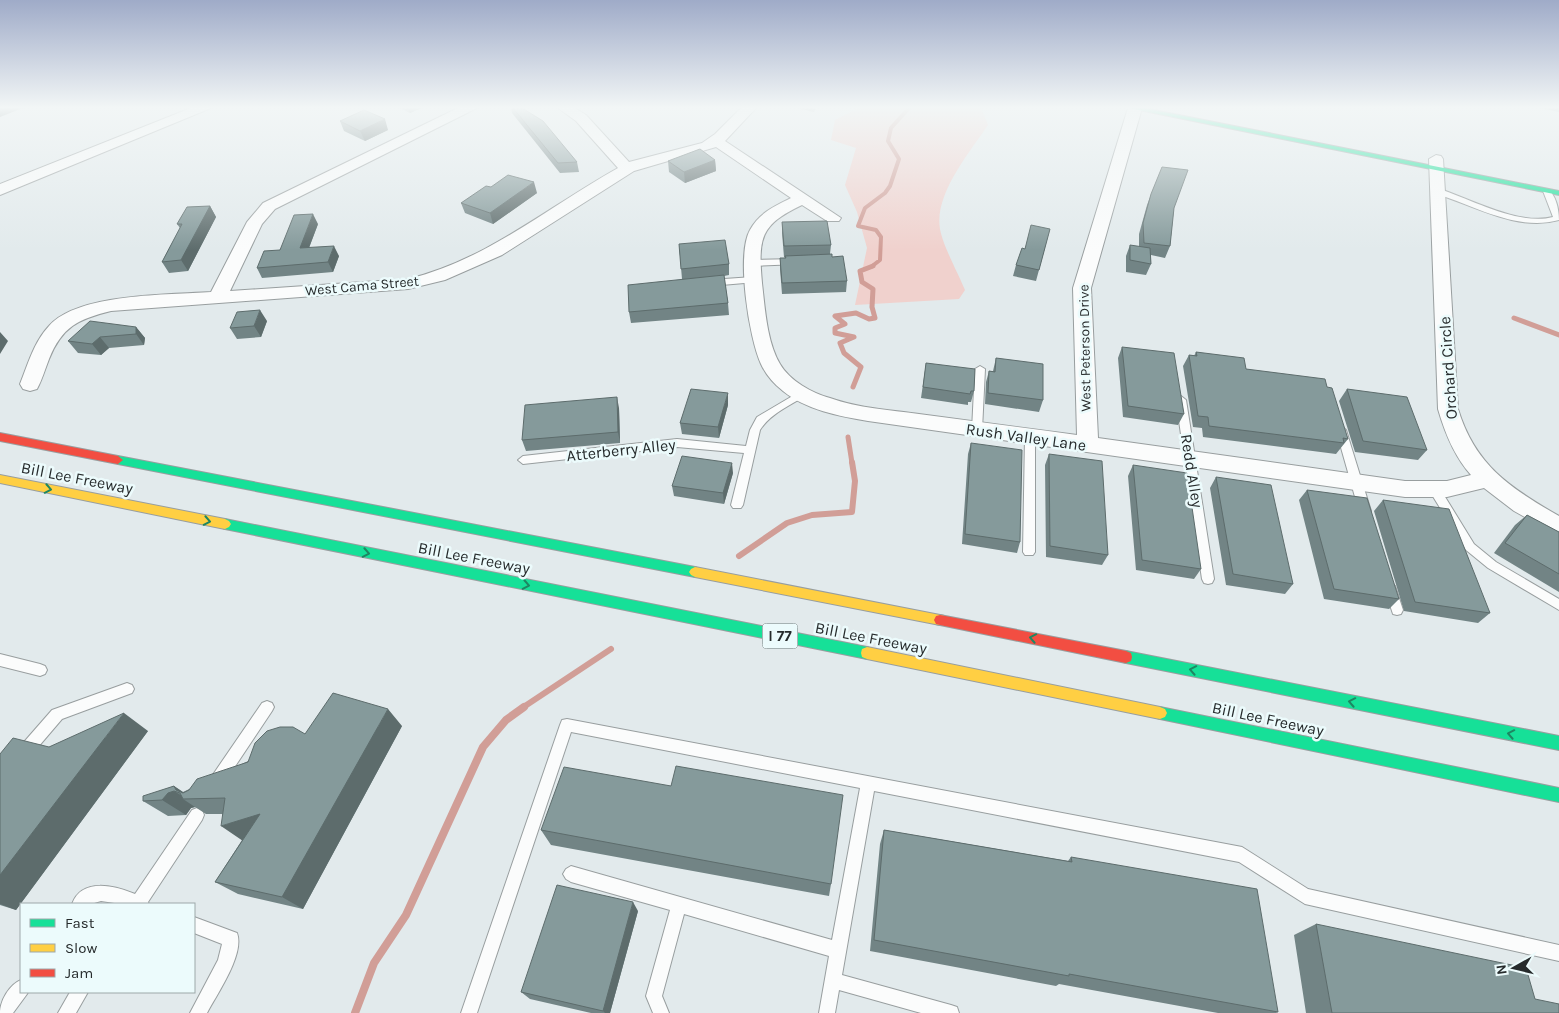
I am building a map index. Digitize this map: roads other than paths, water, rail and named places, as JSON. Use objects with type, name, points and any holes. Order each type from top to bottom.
[{"type":"main road","points":[[1388,155],[1559,183]]},
{"type":"main road","points":[[1395,155],[1553,192]]},
{"type":"main road","name":"Bill Lee Freeway","points":[[0,437],[901,612],[1559,743]]},
{"type":"main road","name":"Bill Lee Freeway","points":[[0,480],[866,653],[1559,795]]},
{"type":"street","points":[[0,190],[86,155]]},
{"type":"street","points":[[218,297],[249,232],[269,206],[372,155]]},
{"type":"street","points":[[615,155],[627,168]]},
{"type":"street","name":"West Cama Street","points":[[30,384],[51,333],[69,318],[86,311],[111,305],[408,284],[445,275],[473,265],[499,251],[627,168],[646,160],[666,155]]},
{"type":"street","points":[[738,155],[833,218]]},
{"type":"street","name":"West Peterson Drive","points":[[1088,445],[1082,288],[1121,155]]},
{"type":"street","name":"Orchard Circle","points":[[1436,164],[1448,410],[1452,426],[1461,446],[1487,479],[1526,509],[1559,527]]},
{"type":"street","name":"Rush Valley Lane","points":[[802,198],[778,210],[760,225],[753,245],[753,272],[763,344],[770,364],[782,379],[801,394],[844,410],[1356,483],[1435,490],[1458,487],[1487,479]]},
{"type":"lane","points":[[1438,191],[1519,218],[1551,222],[1558,218],[1553,192]]},
{"type":"lane","points":[[704,283],[809,262]]},
{"type":"lane","points":[[977,430],[980,369]]},
{"type":"lane","name":"Redd Alley","points":[[1180,393],[1208,579]]},
{"type":"lane","points":[[736,505],[755,430],[761,420],[801,394]]},
{"type":"lane","points":[[1338,421],[1368,520]]},
{"type":"lane","points":[[1029,552],[1030,437]]},
{"type":"lane","name":"Atterberry Alley","points":[[523,460],[680,442],[750,450]]},
{"type":"lane","points":[[1435,490],[1470,547],[1492,565],[1559,605]]},
{"type":"lane","points":[[1389,583],[1397,610]]},
{"type":"lane","points":[[0,660],[40,670]]},
{"type":"lane","points":[[13,766],[57,714],[127,689]]},
{"type":"lane","points":[[210,791],[267,707]]},
{"type":"lane","points":[[469,1013],[567,726],[1242,855],[1305,896],[1559,953]]},
{"type":"lane","points":[[827,1013],[868,784]]},
{"type":"lane","points":[[140,903],[198,815]]},
{"type":"lane","points":[[571,874],[838,950]]},
{"type":"lane","points":[[81,903],[85,897],[106,892],[136,903]]},
{"type":"lane","points":[[661,1013],[654,996],[679,904]]},
{"type":"lane","points":[[195,925],[231,939],[226,962],[198,1013]]},
{"type":"lane","points":[[832,980],[951,1013]]},
{"type":"lane","points":[[4,1013],[20,989]]},
{"type":"lane","points":[[66,1013],[79,993]]},
{"type":"waterway","points":[[872,267],[880,260],[881,237],[876,230],[858,226],[865,208],[885,193],[890,186],[899,159],[897,155]]},
{"type":"waterway","points":[[853,387],[861,367],[844,353],[840,343],[854,337],[835,333],[835,328],[845,324],[835,316],[856,313],[869,319],[875,318],[872,307],[873,289],[862,282],[860,271],[872,267]]},
{"type":"waterway","points":[[1514,318],[1559,335]]},
{"type":"waterway","points":[[848,437],[852,463]]},
{"type":"waterway","points":[[739,556],[787,523],[812,515],[852,512],[855,481],[852,462]]},
{"type":"waterway","points":[[522,708],[611,649]]},
{"type":"waterway","points":[[355,1013],[374,963],[406,915],[483,747],[506,720],[524,707]]}]
